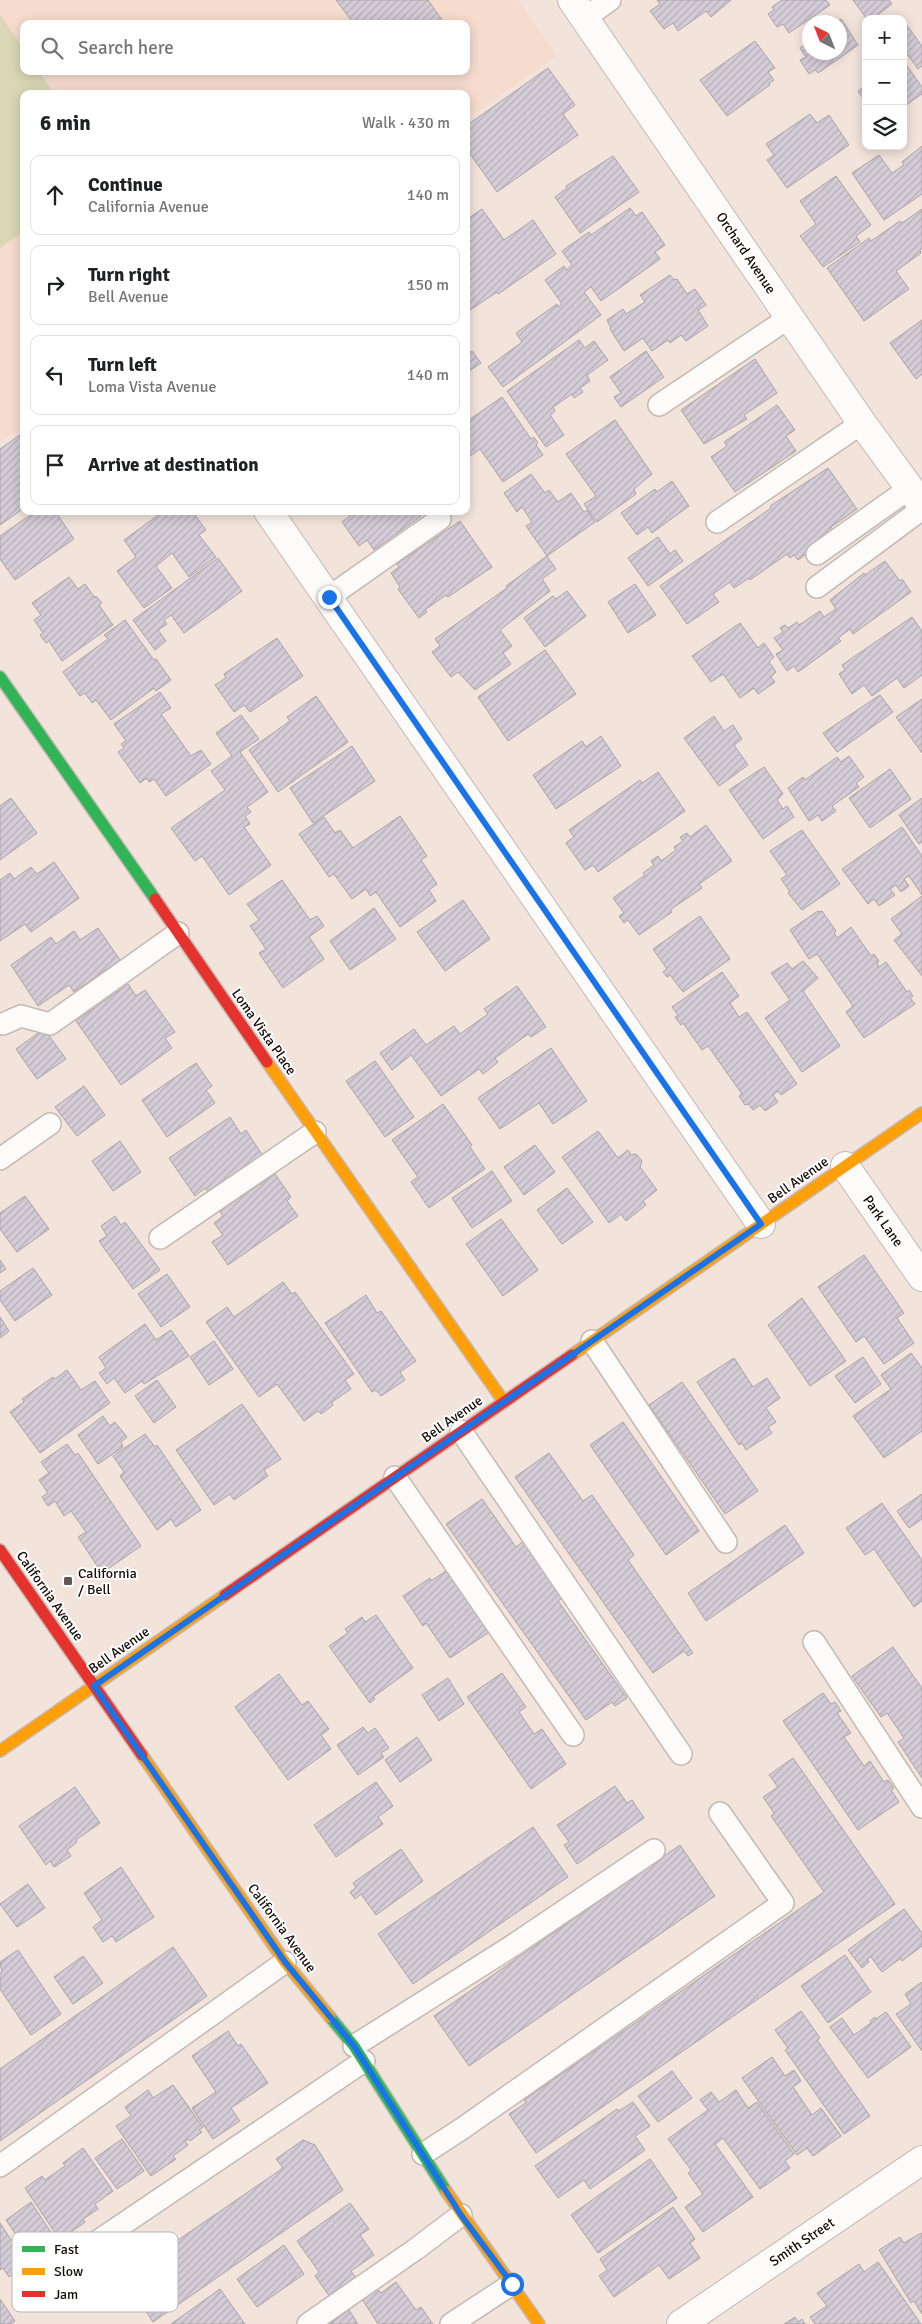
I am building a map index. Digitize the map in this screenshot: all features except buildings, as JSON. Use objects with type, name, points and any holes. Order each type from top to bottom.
[{"type":"street","name":"Orchard Avenue","points":[[578,9],[862,423],[918,501]]},
{"type":"street","points":[[271,515],[761,1224]]},
{"type":"street","name":"Loma Vista Place","points":[[0,678],[504,1402]]},
{"type":"street","name":"Bell Avenue","points":[[0,1751],[922,1113]]},
{"type":"street","name":"Park Lane","points":[[845,1166],[922,1277]]},
{"type":"street","name":"California Avenue","points":[[0,1550],[285,1962],[359,2053],[461,2215],[539,2324]]},
{"type":"street","name":"Smith Street","points":[[681,2324],[922,2160]]},
{"type":"lane","points":[[578,9],[610,0]]},
{"type":"lane","points":[[659,405],[790,318]]},
{"type":"lane","points":[[717,522],[862,423]]},
{"type":"lane","points":[[817,554],[918,501]]},
{"type":"lane","points":[[817,587],[918,501]]},
{"type":"lane","points":[[329,597],[440,519]]},
{"type":"lane","points":[[3,1024],[21,1016],[50,1024],[178,933]]},
{"type":"lane","points":[[0,1160],[50,1124]]},
{"type":"lane","points":[[160,1238],[315,1132]]},
{"type":"lane","points":[[592,1341],[726,1542]]},
{"type":"lane","points":[[461,1431],[681,1754]]},
{"type":"lane","points":[[395,1477],[573,1735]]},
{"type":"lane","points":[[814,1642],[922,1807]]},
{"type":"lane","points":[[423,2154],[784,1903],[720,1813]]},
{"type":"lane","points":[[108,2232],[512,1946],[654,1850]]},
{"type":"lane","points":[[0,2166],[285,1962]]},
{"type":"lane","points":[[308,2324],[461,2215]]},
{"type":"lane","points":[[452,2324],[512,2284]]},
{"type":"shaded area","points":[[0,0],[518,0],[557,56],[470,116],[470,90],[20,90],[20,428],[0,442]]},
{"type":"shaded area","points":[[0,15],[20,43],[20,75],[42,75],[51,90],[20,90],[20,234],[0,248]]},
{"type":"traffic: fast","points":[[0,677],[155,899]]},
{"type":"traffic: fast","points":[[330,2017],[354,2046],[446,2191]]},
{"type":"traffic: slow","points":[[267,1062],[504,1402]]},
{"type":"traffic: slow","points":[[572,1355],[922,1113]]},
{"type":"traffic: slow","points":[[0,1751],[225,1595]]},
{"type":"traffic: slow","points":[[142,1755],[285,1962],[330,2017]]},
{"type":"traffic: slow","points":[[446,2191],[539,2324]]},
{"type":"traffic: jam","points":[[155,899],[267,1062]]},
{"type":"traffic: jam","points":[[225,1595],[572,1355]]},
{"type":"traffic: jam","points":[[0,1550],[142,1755]]},
{"type":"place","name":"California / Bell","points":[[68,1581]]},
{"type":"route","points":[[329,597],[761,1224],[94,1686],[285,1962],[354,2046],[461,2215],[512,2284]]}]
